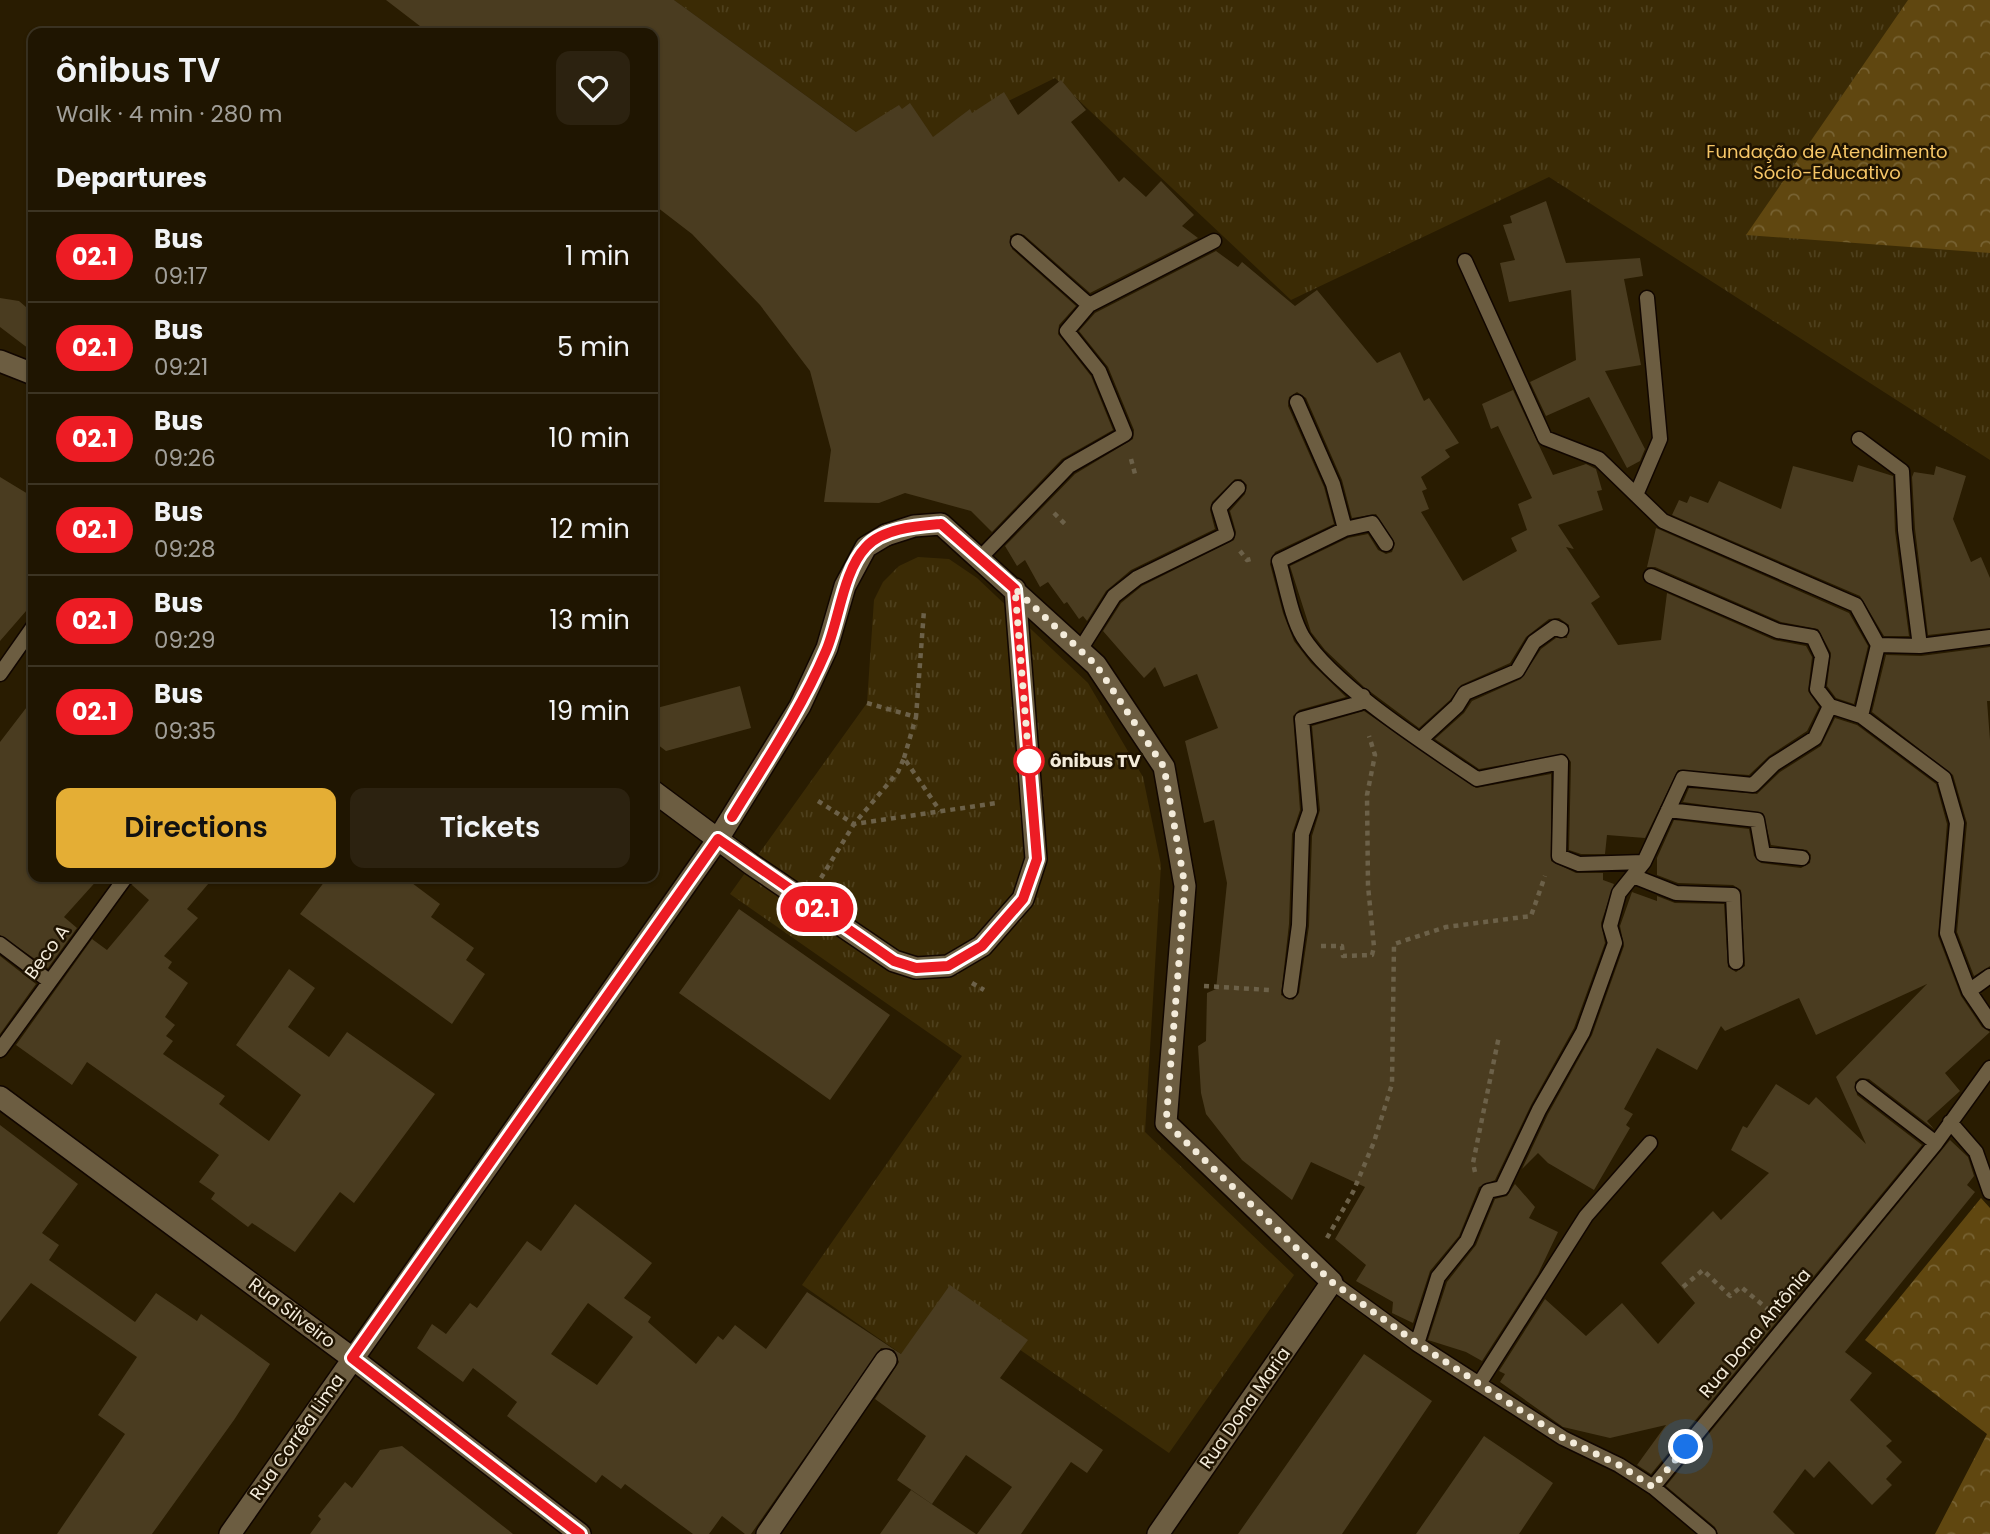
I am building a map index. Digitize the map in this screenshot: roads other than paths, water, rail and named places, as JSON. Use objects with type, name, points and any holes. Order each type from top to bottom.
[{"type":"street","points":[[0,361],[28,372]]},
{"type":"street","name":"Rua Corrêa Lima","points":[[230,1534],[718,839],[800,706],[827,648],[845,586],[866,547],[886,535],[914,526],[941,524],[979,558]]},
{"type":"street","points":[[979,558],[1096,665],[1164,767],[1185,886],[1166,1123],[1332,1282]]},
{"type":"street","points":[[658,795],[894,961],[916,968],[948,966],[982,946],[1023,899],[1037,859],[1015,589]]},
{"type":"street","name":"Rua Silveiro","points":[[0,1097],[352,1358],[580,1534]]},
{"type":"street","name":"Rua Dona Maria","points":[[1158,1534],[1332,1282]]},
{"type":"street","points":[[767,1534],[886,1360]]},
{"type":"lane","points":[[979,558],[1069,466],[1125,435],[1098,371],[1067,331],[1089,305],[1214,241]]},
{"type":"lane","points":[[1018,242],[1089,305]]},
{"type":"lane","points":[[1465,261],[1545,438],[1599,459],[1663,521],[1856,605],[1878,645],[1861,716]]},
{"type":"lane","points":[[1636,495],[1660,439],[1647,298]]},
{"type":"lane","points":[[1297,402],[1333,484],[1345,529]]},
{"type":"lane","points":[[1859,439],[1902,471],[1905,530],[1920,646]]},
{"type":"lane","points":[[1080,650],[1114,597],[1137,578],[1227,534],[1219,508],[1238,488]]},
{"type":"lane","points":[[1386,544],[1372,523],[1345,529],[1279,561],[1302,635],[1318,655],[1361,700],[1476,779],[1561,762],[1559,856],[1579,864],[1644,862]]},
{"type":"lane","points":[[1651,576],[1778,631],[1813,636],[1822,656],[1817,689],[1829,706],[1861,716],[1944,778],[1957,823],[1947,933],[1969,991],[1990,1022]]},
{"type":"lane","points":[[1419,740],[1457,706],[1465,694],[1517,671],[1534,642],[1555,627],[1561,630]]},
{"type":"lane","points":[[0,674],[28,634]]},
{"type":"lane","points":[[1878,645],[1920,646],[1990,637]]},
{"type":"lane","points":[[1290,991],[1302,834],[1310,811],[1302,719],[1361,700]]},
{"type":"lane","points":[[1418,1344],[1438,1277],[1467,1241],[1488,1191],[1502,1188],[1539,1110],[1583,1032],[1615,943],[1610,926],[1619,893],[1644,862],[1683,778],[1753,785],[1774,764],[1815,738],[1829,706]]},
{"type":"lane","points":[[1668,810],[1758,820],[1763,854],[1802,858]]},
{"type":"lane","points":[[1633,876],[1676,893],[1733,895],[1736,962]]},
{"type":"lane","name":"Beco A","points":[[0,1050],[122,882]]},
{"type":"lane","points":[[0,944],[49,981]]},
{"type":"lane","points":[[1969,991],[1990,976]]},
{"type":"lane","name":"Rua Dona Antônia","points":[[1653,1487],[1936,1143],[1990,1068]]},
{"type":"lane","points":[[1863,1087],[1936,1143]]},
{"type":"lane","points":[[1950,1122],[1976,1152],[1990,1192]]},
{"type":"lane","points":[[1479,1384],[1586,1216],[1650,1143]]},
{"type":"lane","points":[[1332,1282],[1418,1344],[1563,1438],[1619,1465],[1653,1487],[1699,1531]]},
{"type":"place","name":"ônibus TV","points":[[1029,761]]},
{"type":"park label","name":"Fundação de Atendimento Sócio-Educativo","points":[[1827,162]]}]
